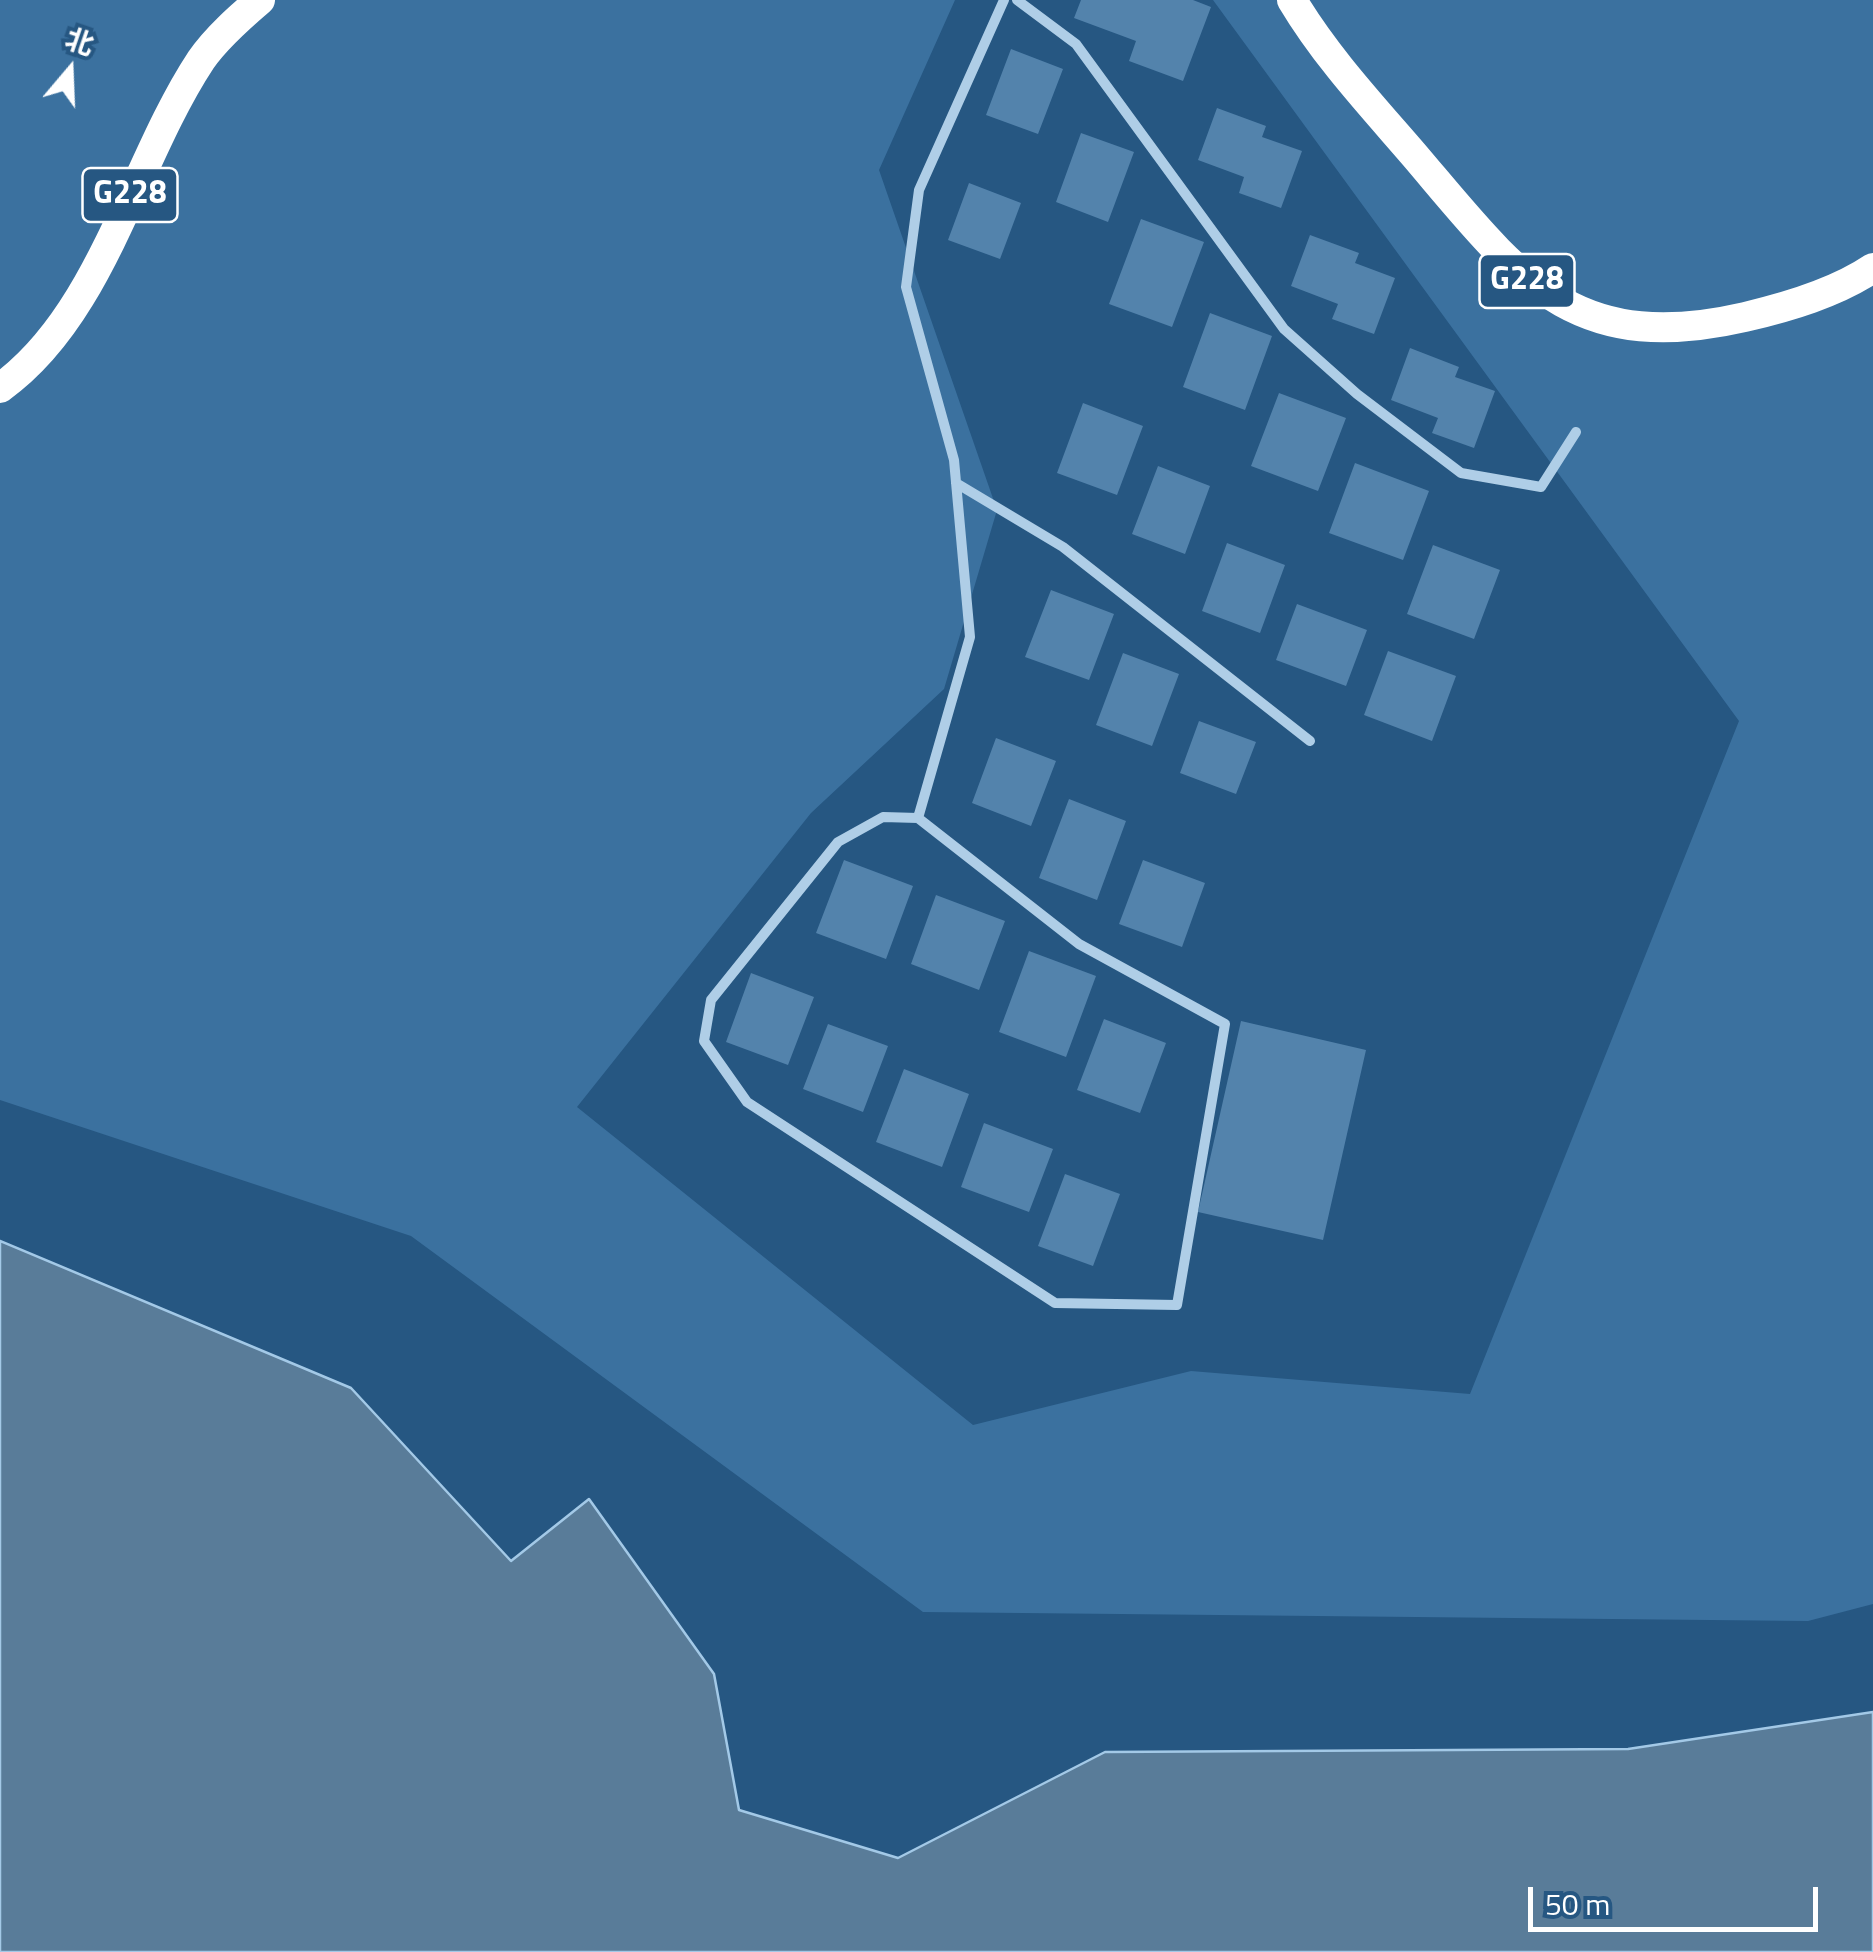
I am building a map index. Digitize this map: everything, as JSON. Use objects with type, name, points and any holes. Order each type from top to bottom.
[{"type":"highway","name":"G228","points":[[0,388],[51,341],[82,293],[176,102],[204,56],[260,0]]},
{"type":"highway","name":"G228","points":[[1292,0],[1348,78],[1501,258],[1534,288],[1570,308],[1636,326],[1717,323],[1816,296],[1873,268]]},
{"type":"street","points":[[918,818],[970,638],[954,460],[906,287],[920,190],[1004,0]]},
{"type":"street","points":[[1017,0],[1076,44],[1284,330],[1356,394],[1461,473],[1541,487],[1576,432]]},
{"type":"street","points":[[956,483],[1063,547],[1310,741]]},
{"type":"street","points":[[883,816],[918,818],[1079,944],[1226,1024],[1177,1305],[1055,1303],[747,1102],[704,1041],[712,1000],[838,842],[883,816]]},
{"type":"shaded area","points":[[0,0],[955,0],[879,170],[997,510],[944,689],[811,813],[577,1107],[973,1425],[1191,1371],[1470,1394],[1739,721],[1213,0],[1873,0],[1873,1604],[1808,1621],[923,1612],[411,1236],[0,1100]]},
{"type":"shaded area","points":[[0,1241],[351,1388],[511,1561],[589,1499],[714,1674],[739,1810],[898,1858],[1105,1752],[1628,1749],[1873,1712],[1873,1952],[0,1952]]},
{"type":"building","points":[[1081,0],[1193,0],[1211,7],[1183,81],[1129,61],[1136,41],[1074,18]]},
{"type":"building","points":[[1011,49],[1063,69],[1038,134],[986,115]]},
{"type":"building","points":[[1217,108],[1266,126],[1262,137],[1302,151],[1281,208],[1239,193],[1244,177],[1198,160]]},
{"type":"building","points":[[1081,133],[1134,152],[1108,222],[1056,202]]},
{"type":"building","points":[[969,183],[1021,203],[1000,259],[948,240]]},
{"type":"building","points":[[1141,219],[1204,242],[1172,327],[1109,304]]},
{"type":"building","points":[[1310,235],[1359,253],[1355,263],[1395,278],[1374,334],[1332,319],[1338,304],[1291,286]]},
{"type":"building","points":[[1210,313],[1272,336],[1245,410],[1183,387]]},
{"type":"building","points":[[1410,348],[1459,367],[1455,377],[1495,391],[1474,448],[1432,433],[1438,418],[1391,400]]},
{"type":"building","points":[[1279,393],[1346,418],[1318,491],[1251,466]]},
{"type":"building","points":[[1083,403],[1143,426],[1117,495],[1057,473]]},
{"type":"building","points":[[1355,463],[1429,491],[1403,560],[1329,533]]},
{"type":"building","points":[[1158,466],[1210,486],[1185,554],[1132,534]]},
{"type":"building","points":[[1227,543],[1285,565],[1260,633],[1202,611]]},
{"type":"building","points":[[1433,545],[1500,570],[1474,639],[1407,614]]},
{"type":"building","points":[[1051,590],[1114,614],[1089,680],[1025,657]]},
{"type":"building","points":[[1297,604],[1367,630],[1346,686],[1276,660]]},
{"type":"building","points":[[1388,651],[1456,676],[1432,741],[1364,715]]},
{"type":"building","points":[[1123,653],[1179,674],[1152,746],[1096,725]]},
{"type":"building","points":[[1199,721],[1256,742],[1236,794],[1180,773]]},
{"type":"building","points":[[996,738],[1056,761],[1031,826],[972,803]]},
{"type":"building","points":[[1069,799],[1126,821],[1097,900],[1039,878]]},
{"type":"building","points":[[844,860],[913,886],[886,959],[816,933]]},
{"type":"building","points":[[1143,860],[1205,883],[1182,947],[1119,924]]},
{"type":"building","points":[[936,895],[1005,921],[979,990],[911,964]]},
{"type":"building","points":[[1029,951],[1096,976],[1066,1057],[999,1032]]},
{"type":"building","points":[[751,973],[814,997],[788,1065],[726,1042]]},
{"type":"building","points":[[1104,1019],[1166,1043],[1140,1113],[1077,1090]]},
{"type":"building","points":[[1241,1021],[1366,1050],[1323,1240],[1198,1212]]},
{"type":"building","points":[[828,1024],[888,1046],[863,1112],[803,1089]]},
{"type":"building","points":[[904,1069],[969,1094],[942,1167],[876,1142]]},
{"type":"building","points":[[984,1123],[1053,1149],[1029,1212],[961,1187]]},
{"type":"building","points":[[1065,1174],[1120,1194],[1093,1266],[1038,1246]]}]
